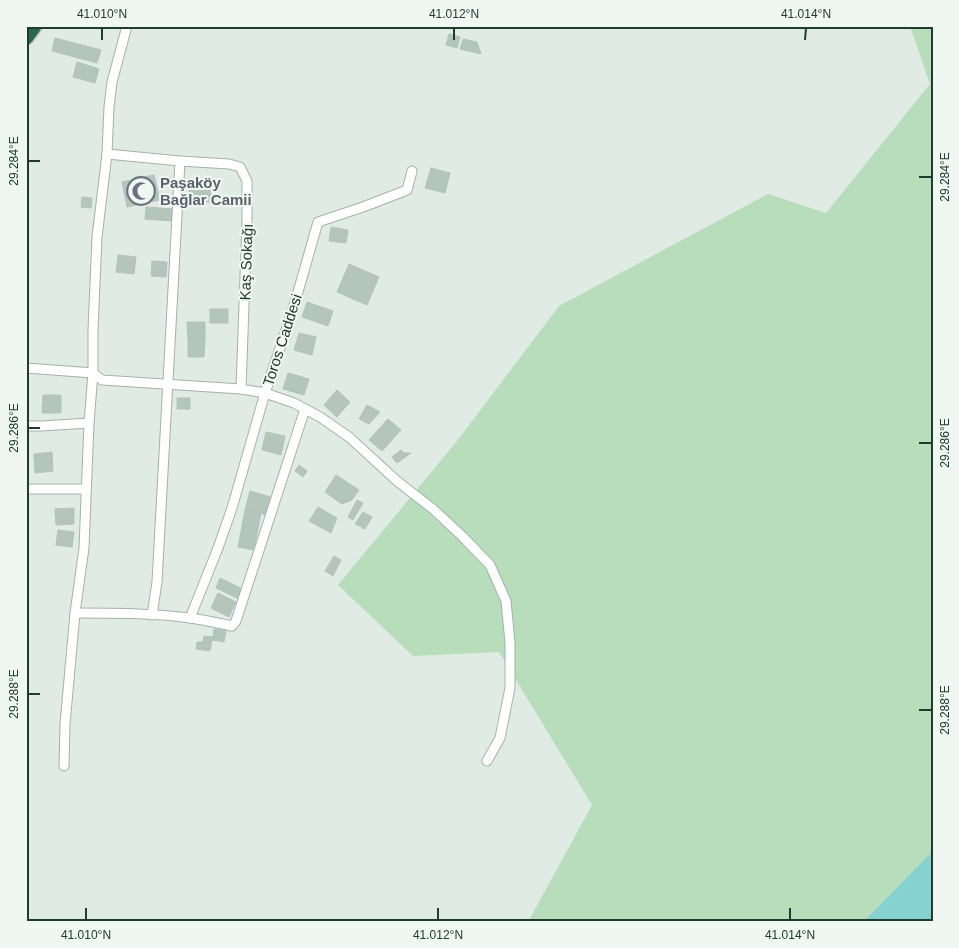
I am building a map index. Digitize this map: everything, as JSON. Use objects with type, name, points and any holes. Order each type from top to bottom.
[{"type":"highway","points":[[26,37],[34,26]]},
{"type":"street","points":[[64,766],[65,724],[75,612],[84,548],[93,373],[97,237],[107,154],[112,82],[127,26]]},
{"type":"street","points":[[107,154],[180,161],[157,582],[152,615]]},
{"type":"street","name":"Kaş Sokağı","points":[[180,161],[229,164],[240,167],[246,181],[247,221],[241,389]]},
{"type":"street","name":"Toros Caddesi","points":[[26,368],[93,373],[102,380],[241,389],[265,393],[294,306],[318,222],[407,190],[412,171]]},
{"type":"street","points":[[190,618],[232,508],[265,393],[294,402],[320,417],[348,438],[396,481],[433,509],[490,565],[506,601],[510,643],[510,688],[500,738],[487,761]]},
{"type":"street","points":[[75,612],[132,613],[190,618],[232,626],[236,622],[305,409]]},
{"type":"street","points":[[26,426],[89,423]]},
{"type":"street","points":[[26,489],[86,489]]},
{"type":"green space","points":[[910,26],[933,26],[933,851],[863,922],[528,922],[592,805],[499,652],[413,656],[338,585],[457,441],[559,306],[768,194],[826,213],[930,84]]},
{"type":"water","points":[[933,851],[933,922],[863,922]]},
{"type":"building","points":[[449,34],[460,37],[457,48],[446,45]]},
{"type":"building","points":[[55,38],[101,50],[97,63],[52,51]]},
{"type":"building","points":[[463,39],[477,42],[481,54],[460,49]]},
{"type":"building","points":[[77,62],[99,69],[95,83],[73,77]]},
{"type":"building","points":[[431,168],[450,173],[445,193],[425,188]]},
{"type":"building","name":"Paşaköy Bağlar Camii","points":[[154,175],[160,200],[127,207],[122,182]]},
{"type":"building","points":[[189,189],[211,190],[210,202],[189,201]]},
{"type":"building","points":[[82,197],[92,198],[91,208],[81,207]]},
{"type":"building","points":[[146,207],[173,209],[172,221],[145,219]]},
{"type":"building","points":[[331,227],[348,230],[346,243],[329,241]]},
{"type":"building","points":[[118,255],[136,257],[134,274],[116,272]]},
{"type":"building","points":[[152,261],[167,262],[166,277],[151,276]]},
{"type":"building","points":[[349,264],[379,277],[367,305],[337,292]]},
{"type":"building","points":[[307,302],[333,311],[328,326],[302,317]]},
{"type":"building","points":[[210,309],[228,309],[228,323],[210,323]]},
{"type":"building","points":[[187,322],[205,322],[205,340],[188,340]]},
{"type":"building","points":[[299,333],[316,337],[312,355],[294,350]]},
{"type":"building","points":[[188,340],[205,340],[204,357],[188,357]]},
{"type":"building","points":[[288,373],[309,379],[304,395],[283,389]]},
{"type":"building","points":[[337,390],[350,402],[337,417],[324,405]]},
{"type":"building","points":[[43,395],[61,395],[61,413],[42,413]]},
{"type":"building","points":[[177,398],[190,398],[190,409],[177,409]]},
{"type":"building","points":[[367,405],[380,412],[369,424],[359,419]]},
{"type":"building","points":[[388,419],[401,430],[382,451],[369,440]]},
{"type":"building","points":[[266,432],[285,436],[281,455],[262,450]]},
{"type":"building","points":[[401,450],[404,453],[411,453],[397,463],[392,457]]},
{"type":"building","points":[[52,452],[53,471],[35,473],[34,454]]},
{"type":"building","points":[[299,465],[307,471],[303,477],[295,471]]},
{"type":"building","points":[[336,475],[359,490],[352,500],[342,504],[325,492]]},
{"type":"building","points":[[250,491],[271,497],[266,516],[261,513],[245,510]]},
{"type":"building","points":[[357,500],[363,503],[353,520],[348,517]]},
{"type":"building","points":[[318,507],[337,518],[331,533],[309,521]]},
{"type":"building","points":[[74,508],[74,524],[56,525],[55,509]]},
{"type":"building","points":[[245,510],[261,513],[258,529],[242,526]]},
{"type":"building","points":[[363,512],[372,517],[365,529],[355,524]]},
{"type":"building","points":[[242,526],[258,529],[254,550],[238,547]]},
{"type":"building","points":[[58,530],[74,532],[72,547],[56,545]]},
{"type":"building","points":[[334,556],[341,560],[333,576],[325,571]]},
{"type":"building","points":[[220,578],[242,589],[237,598],[216,588]]},
{"type":"building","points":[[218,593],[236,602],[229,617],[211,608]]},
{"type":"building","points":[[214,629],[226,631],[224,642],[212,640],[210,651],[196,649],[197,642],[203,642],[204,636],[213,637]]},
{"type":"place","name":"Paşaköy Bağlar Camii","points":[[141,191]]}]
